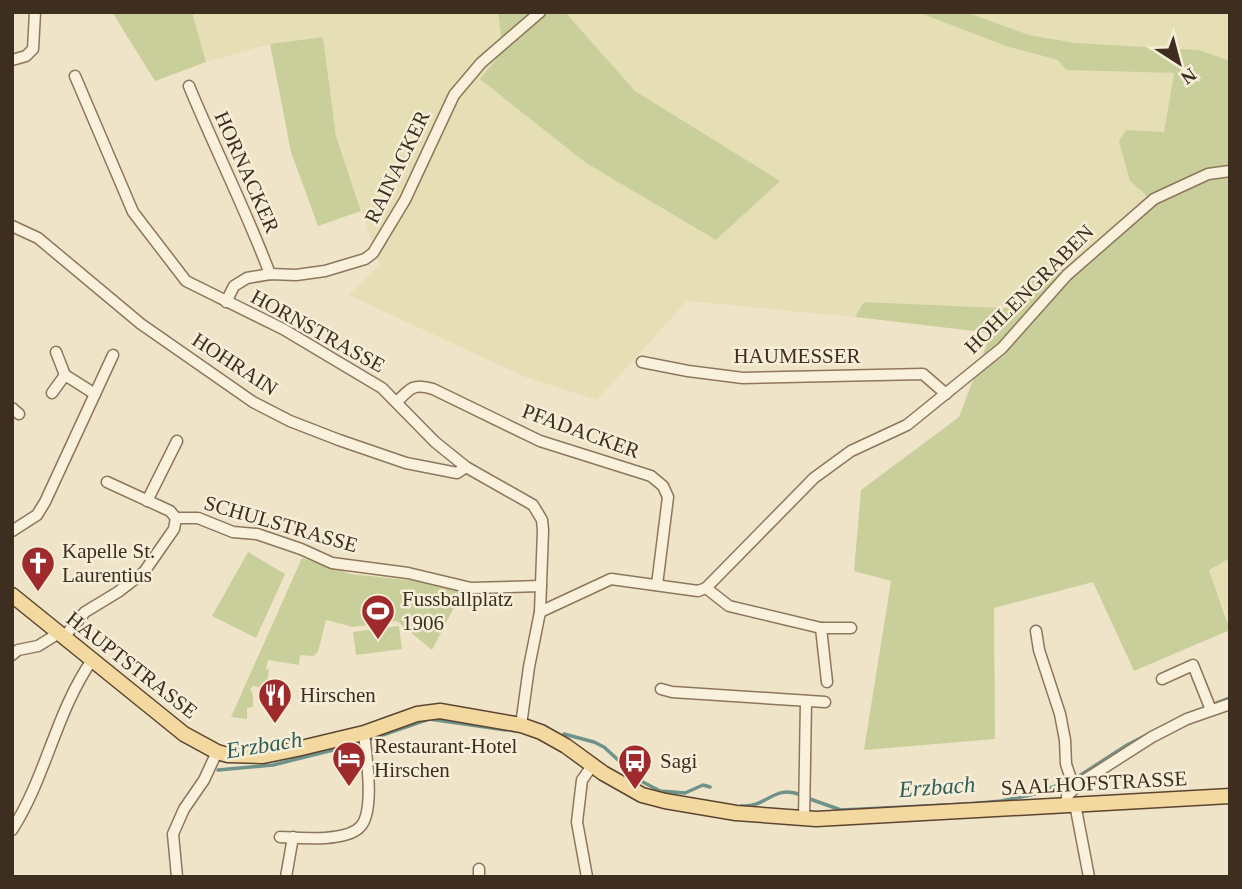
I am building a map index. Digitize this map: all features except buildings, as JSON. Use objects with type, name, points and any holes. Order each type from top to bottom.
[{"type":"main road","name":"HAUPTSTRASSE","points":[[12,595],[184,734],[217,752],[228,755],[263,755],[364,733],[428,711],[480,716],[521,725],[552,738],[592,766]]},
{"type":"main road","name":"SAALHOFSTRASSE","points":[[592,766],[642,794],[665,801],[727,813],[804,819],[1230,796]]},
{"type":"street","points":[[12,60],[26,56],[33,49],[35,12]]},
{"type":"street","name":"RAINACKER","points":[[226,302],[234,286],[247,278],[325,271],[365,259],[373,253],[405,200],[453,95],[481,63],[540,12]]},
{"type":"street","name":"HORNSTRASSE","points":[[75,76],[133,212],[186,281],[283,330],[382,387],[435,442],[466,467],[533,505],[542,520],[543,530],[540,612],[521,725]]},
{"type":"street","name":"HORNACKER","points":[[189,86],[221,162],[250,220],[270,274]]},
{"type":"street","name":"HOHLENGRABEN","points":[[706,587],[814,478],[851,451],[908,425],[1002,348],[1067,275],[1154,199],[1208,174],[1230,172]]},
{"type":"street","name":"HOHRAIN","points":[[12,226],[38,238],[141,324],[253,402],[290,421],[406,463],[457,473],[466,467]]},
{"type":"street","points":[[56,352],[65,374],[95,394]]},
{"type":"street","points":[[12,531],[37,515],[45,502],[113,355]]},
{"type":"street","name":"HAUMESSER","points":[[642,362],[743,378],[923,374],[946,394]]},
{"type":"street","points":[[52,393],[65,374]]},
{"type":"street","name":"PFADACKER","points":[[397,402],[410,389],[420,385],[433,388],[540,441],[651,476],[663,486],[668,497],[657,585]]},
{"type":"street","points":[[147,501],[177,441]]},
{"type":"street","points":[[14,651],[38,646],[61,635],[85,612],[118,592],[144,572],[174,529],[176,518],[170,512],[107,482]]},
{"type":"street","name":"SCHULSTRASSE","points":[[176,518],[198,518],[233,532],[257,534],[332,563],[408,573],[471,588],[541,586]]},
{"type":"street","points":[[540,612],[611,579],[698,591],[706,587],[729,606],[821,628],[851,628]]},
{"type":"street","points":[[821,628],[827,682]]},
{"type":"street","points":[[1036,631],[1059,714],[1065,740],[1066,764],[1074,788]]},
{"type":"street","points":[[12,830],[34,789],[72,693],[92,660]]},
{"type":"street","points":[[1161,679],[1193,665],[1211,710]]},
{"type":"street","points":[[661,689],[672,692],[825,702]]},
{"type":"street","points":[[804,819],[806,701]]},
{"type":"street","points":[[1089,877],[1067,796],[1074,788],[1152,737],[1187,719],[1230,704]]},
{"type":"street","points":[[280,837],[339,837],[358,829],[366,818],[368,805],[364,733]]},
{"type":"street","points":[[177,877],[173,834],[184,809],[204,780],[217,752]]},
{"type":"street","points":[[587,877],[577,822],[582,780],[592,766]]},
{"type":"street","points":[[286,877],[293,837]]},
{"type":"shaded area","points":[[192,12],[498,12],[503,51],[481,79],[586,163],[716,240],[779,181],[635,91],[565,12],[917,12],[1009,47],[1058,60],[1066,70],[1174,73],[1164,132],[1127,130],[1147,195],[1063,272],[1031,277],[1022,309],[865,302],[855,317],[687,301],[597,400],[525,377],[349,295],[380,264],[336,136],[323,37],[270,44],[206,62]]},
{"type":"shaded area","points":[[966,12],[1230,12],[1230,61],[1199,50],[1076,43],[1029,35]]},
{"type":"shaded area","points":[[1230,558],[1230,625],[1209,570]]},
{"type":"green space","points":[[112,12],[192,12],[206,62],[155,81]]},
{"type":"green space","points":[[498,12],[565,12],[635,91],[780,181],[716,240],[586,163],[480,79],[503,51]]},
{"type":"green space","points":[[917,12],[966,12],[1029,35],[1076,43],[1199,50],[1230,61],[1230,558],[1209,570],[1230,630],[1134,671],[1093,582],[994,608],[995,739],[864,750],[891,581],[854,571],[861,490],[959,417],[991,333],[855,317],[864,302],[1022,309],[1031,277],[1063,272],[1147,196],[1130,181],[1119,141],[1126,130],[1164,132],[1174,73],[1066,70],[1058,60],[1009,47]]},
{"type":"green space","points":[[323,37],[336,136],[361,211],[318,226],[291,152],[270,44]]},
{"type":"green space","points":[[248,552],[285,574],[256,638],[212,616]]},
{"type":"green space","points":[[302,558],[351,574],[425,582],[462,592],[432,650],[397,621],[353,627],[326,620],[318,652],[313,656],[300,655],[299,665],[268,660],[268,689],[253,686],[250,689],[253,707],[247,708],[247,719],[231,717]]},
{"type":"green space","name":"Fussballplatz 1906","points":[[399,626],[402,649],[356,655],[353,632]]},
{"type":"waterway","name":"Erzbach","points":[[1214,704],[1230,698]]},
{"type":"waterway","name":"Erzbach","points":[[1076,778],[1127,745],[1185,715]]},
{"type":"waterway","name":"Erzbach","points":[[371,739],[429,719],[506,730]]},
{"type":"waterway","name":"Erzbach","points":[[564,734],[604,747],[641,781],[660,791],[685,793],[703,785],[710,787]]},
{"type":"waterway","name":"Erzbach","points":[[218,770],[273,765],[357,744]]},
{"type":"waterway","name":"Erzbach","points":[[810,799],[841,810],[968,804],[1035,794],[1066,782]]},
{"type":"waterway","name":"Erzbach","points":[[741,806],[757,804],[783,792],[801,795]]},
{"type":"place","name":"Kapelle St. Laurentius","points":[[38,593]]},
{"type":"place","name":"Fussballplatz 1906","points":[[378,641]]},
{"type":"place","name":"Hirschen","points":[[275,725]]},
{"type":"place","name":"Restaurant-Hotel Hirschen","points":[[349,788]]},
{"type":"place","name":"Sagi","points":[[635,791]]}]
